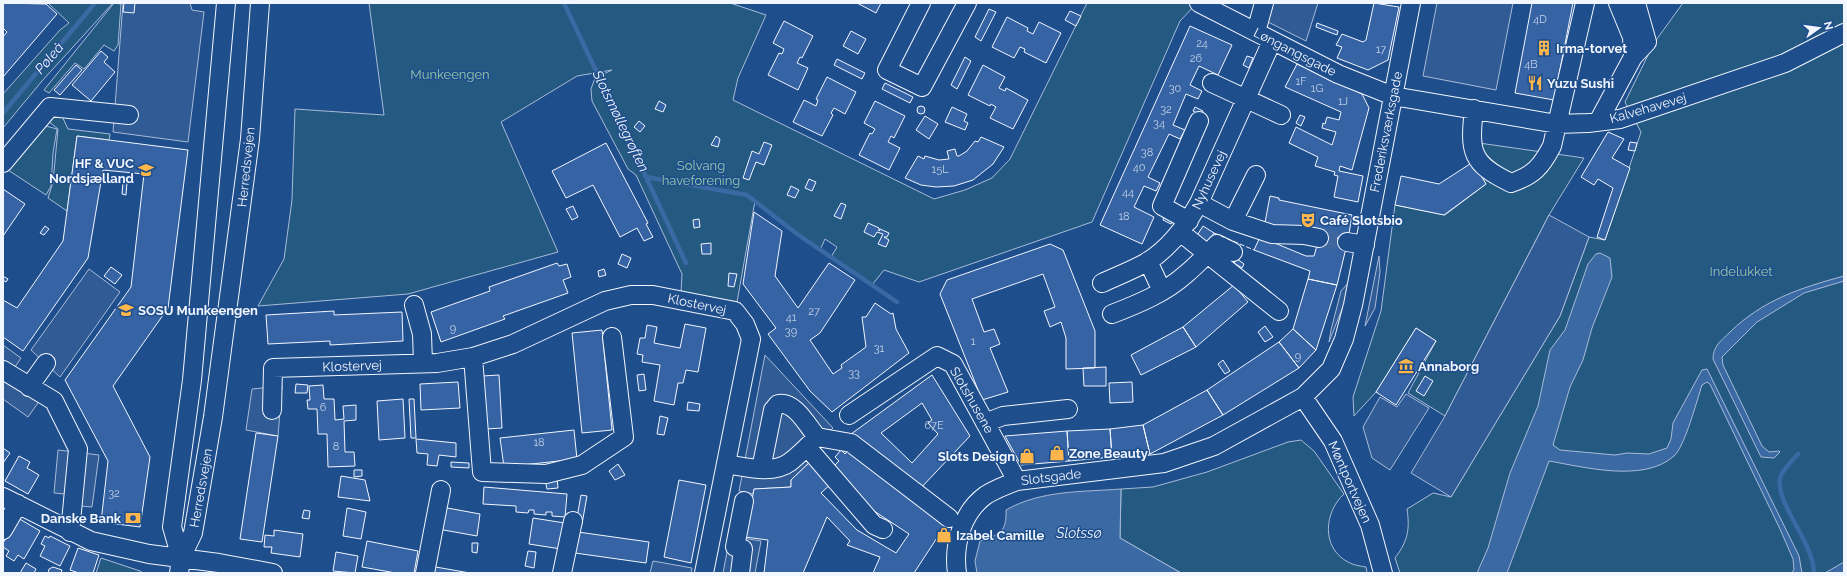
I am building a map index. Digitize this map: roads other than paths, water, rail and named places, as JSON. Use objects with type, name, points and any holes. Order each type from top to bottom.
[{"type":"street","name":"Herredsvejen","points":[[180,566],[172,527],[192,380],[226,3]]},
{"type":"street","name":"Herredsvejen","points":[[180,566],[193,533],[214,409],[250,139],[260,3]]},
{"type":"street","points":[[921,3],[887,70],[922,87],[968,3]]},
{"type":"street","name":"Løngangsgade","points":[[1199,3],[1338,74],[1393,96]]},
{"type":"street","points":[[1256,32],[1264,3]]},
{"type":"street","name":"Frederiksværksgade","points":[[1111,471],[1164,463],[1214,446],[1303,397],[1331,368],[1344,339],[1353,305],[1411,3]]},
{"type":"street","points":[[1474,109],[1471,132],[1474,155],[1484,168],[1511,183],[1525,178],[1541,167],[1552,146],[1585,3]]},
{"type":"street","points":[[1618,3],[1632,37],[1633,57]]},
{"type":"street","points":[[1598,122],[1633,57],[1647,42],[1636,3]]},
{"type":"street","name":"Kalvehavevej","points":[[1393,96],[1557,124],[1598,122],[1620,118],[1785,64],[1844,33]]},
{"type":"street","name":"Nyhusevej","points":[[1102,283],[1148,261],[1170,243],[1184,226],[1199,204],[1272,41]]},
{"type":"street","points":[[1212,83],[1280,115]]},
{"type":"street","points":[[3,163],[50,108],[129,115]]},
{"type":"street","points":[[1199,121],[1162,206],[1184,226],[1207,254],[1279,311]]},
{"type":"street","points":[[1233,221],[1256,175]]},
{"type":"street","points":[[1199,204],[1233,221],[1272,234],[1319,238]]},
{"type":"street","points":[[1347,242],[1365,245]]},
{"type":"street","points":[[1112,314],[1138,304],[1162,291],[1186,275],[1217,244],[1233,252]]},
{"type":"street","points":[[1148,261],[1162,291]]},
{"type":"street","name":"Klostervej","points":[[272,410],[273,368],[423,363],[473,357],[513,344],[605,302],[631,295],[653,295],[735,311],[745,324],[751,340],[704,573]]},
{"type":"street","points":[[414,305],[422,334],[423,363]]},
{"type":"street","points":[[473,357],[482,472],[546,474],[582,465],[624,437],[612,337]]},
{"type":"street","name":"Slotshusene","points":[[849,415],[937,356],[953,364],[1017,481]]},
{"type":"street","points":[[29,387],[46,363]]},
{"type":"street","points":[[3,370],[29,387],[39,390],[54,401],[78,449],[70,532]]},
{"type":"street","name":"Møntportvejen","points":[[1303,397],[1333,441],[1370,525],[1383,573]]},
{"type":"street","points":[[761,469],[773,410],[778,404],[785,403],[793,407],[812,442],[874,526],[883,530]]},
{"type":"street","points":[[985,423],[1003,416],[1068,409]]},
{"type":"street","points":[[726,464],[761,469],[779,467],[789,463],[812,442],[851,443],[950,518]]},
{"type":"street","name":"Slotsgade","points":[[957,573],[955,557],[959,534],[966,517],[984,496],[998,488],[1017,481],[1111,471]]},
{"type":"street","points":[[424,573],[441,490]]},
{"type":"street","points":[[740,573],[743,549],[736,546],[744,500]]},
{"type":"street","points":[[3,530],[10,501],[70,532],[91,541],[149,554],[180,566],[219,563],[273,573]]},
{"type":"street","points":[[562,573],[573,521]]},
{"type":"water","points":[[1600,253],[1610,258],[1612,277],[1592,328],[1583,360],[1570,387],[1553,445],[1560,450],[1615,455],[1627,453],[1649,454],[1667,448],[1671,439],[1673,423],[1702,370],[1707,369],[1799,556],[1802,573],[1791,573],[1794,570],[1793,559],[1780,529],[1710,384],[1707,382],[1702,385],[1686,433],[1678,451],[1674,456],[1661,464],[1647,469],[1613,471],[1579,467],[1549,461],[1507,573],[1477,573],[1488,548],[1510,473],[1538,406],[1550,350],[1565,330],[1588,264],[1596,254]]},
{"type":"water","points":[[1844,276],[1844,281],[1804,293],[1757,322],[1722,357],[1723,365],[1762,446],[1769,452],[1780,452],[1774,458],[1761,457],[1713,359],[1714,351],[1730,332],[1756,311],[1769,303],[1812,285]]},
{"type":"water","name":"Slotssø","points":[[1121,489],[1120,538],[1181,573],[977,573],[975,561],[980,541],[992,537],[1000,532],[1005,523],[1006,510],[1019,503],[1047,495]]},
{"type":"water","points":[[1844,562],[1844,573],[1825,573]]},
{"type":"waterway","name":"Pøleå","points":[[3,113],[95,3]]},
{"type":"waterway","name":"Slotsmøllegrøften","points":[[564,3],[646,177],[747,195],[797,234],[897,302]]},
{"type":"waterway","points":[[646,177],[686,263]]},
{"type":"waterway","points":[[1798,454],[1785,468],[1781,475],[1780,488],[1783,499],[1808,549],[1814,573]]},
{"type":"tunnel","points":[[1319,238],[1347,242]]},
{"type":"place","name":"Irma-torvet","points":[[1544,48]]},
{"type":"place","name":"Yuzu Sushi","points":[[1535,83]]},
{"type":"place","name":"HF & VUC Nordsjælland","points":[[146,170]]},
{"type":"place","name":"Café Slotsbio","points":[[1308,220]]},
{"type":"place","name":"SOSU Munkeengen","points":[[126,310]]},
{"type":"place","name":"Annaborg","points":[[1406,366]]},
{"type":"place","name":"Zone Beauty","points":[[1057,453]]},
{"type":"place","name":"Slots Design","points":[[1027,456]]},
{"type":"place","name":"Danske Bank","points":[[133,518]]},
{"type":"place","name":"Izabel Camille","points":[[944,535]]},
{"type":"park label","name":"Munkeengen","points":[[450,74]]},
{"type":"park label","name":"Solvang haveforening","points":[[701,172]]},
{"type":"park label","name":"Indelukket","points":[[1741,271]]}]
